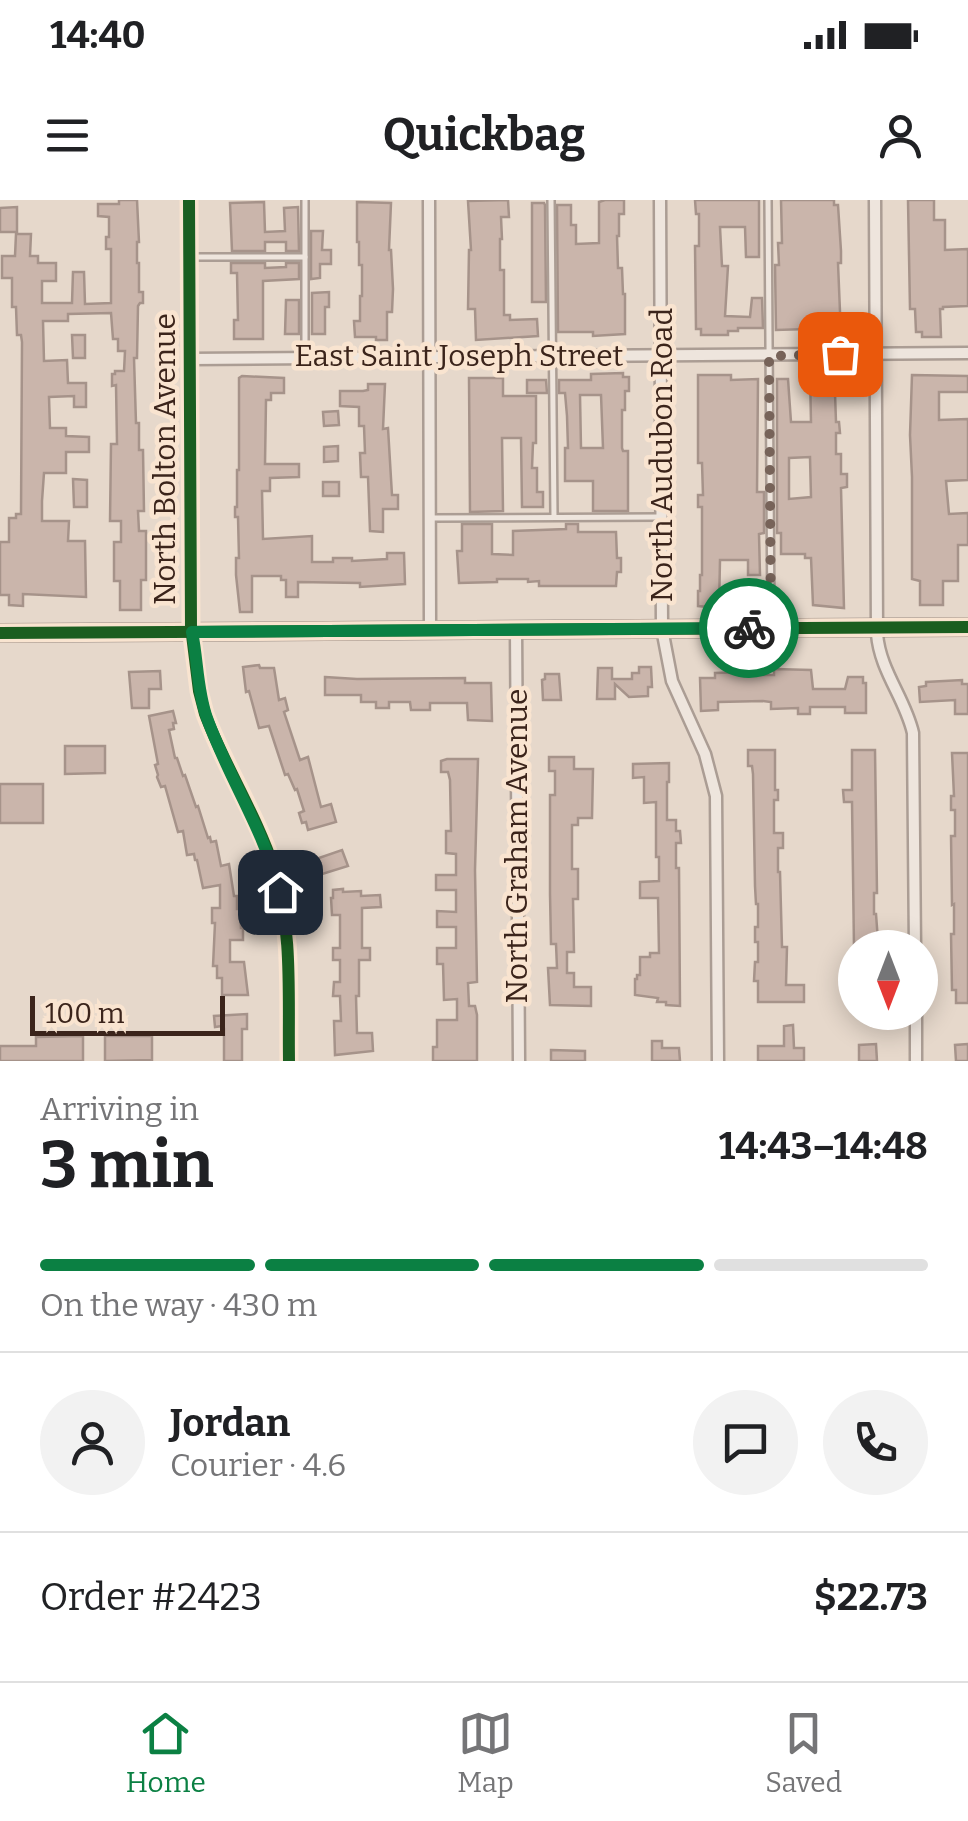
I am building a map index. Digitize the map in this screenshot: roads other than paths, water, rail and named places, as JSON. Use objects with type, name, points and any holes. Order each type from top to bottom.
[{"type":"main road","points":[[0,633],[968,627]]},
{"type":"street","name":"North Bolton Avenue","points":[[189,200],[192,632],[205,714],[268,851],[280,892],[288,948],[290,1061]]},
{"type":"street","points":[[429,200],[430,630]]},
{"type":"street","name":"North Audubon Road","points":[[660,200],[662,629],[675,690],[705,754],[716,796],[718,1061]]},
{"type":"street","points":[[874,200],[877,628],[881,659],[904,704],[914,739],[915,930]]},
{"type":"street","name":"East Saint Joseph Street","points":[[190,359],[968,352]]},
{"type":"street","name":"North Graham Avenue","points":[[516,630],[519,1061]]},
{"type":"street","points":[[916,1030],[916,1061]]},
{"type":"lane","points":[[305,200],[306,358]]},
{"type":"lane","points":[[550,200],[554,518]]},
{"type":"lane","points":[[768,200],[771,628]]},
{"type":"lane","points":[[189,257],[305,257]]},
{"type":"lane","points":[[430,518],[662,517]]}]
